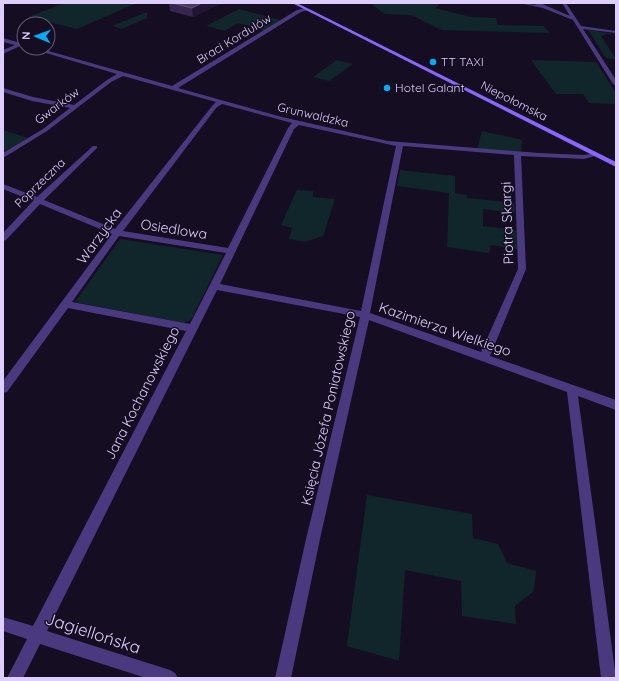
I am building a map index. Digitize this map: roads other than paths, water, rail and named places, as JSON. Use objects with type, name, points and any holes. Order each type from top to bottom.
[{"type":"main road","name":"Niepołomska","points":[[294,3],[616,165]]},
{"type":"street","points":[[521,3],[549,9]]},
{"type":"street","points":[[536,3],[576,20]]},
{"type":"street","points":[[564,3],[616,84]]},
{"type":"street","name":"Braci Kordulów","points":[[173,88],[300,11],[306,9]]},
{"type":"street","points":[[580,27],[616,32]]},
{"type":"street","points":[[3,40],[16,43]]},
{"type":"street","points":[[3,52],[16,47]]},
{"type":"street","name":"Grunwaldzka","points":[[56,55],[297,123],[400,145],[584,157],[596,155]]},
{"type":"street","name":"Gwarków","points":[[3,156],[45,130],[109,80],[123,73]]},
{"type":"street","points":[[3,90],[32,99],[76,107]]},
{"type":"street","name":"Warzycka","points":[[3,389],[117,233],[214,107],[221,102]]},
{"type":"street","name":"Jana Kochanowskiego","points":[[15,678],[214,286],[291,128],[297,123]]},
{"type":"street","name":"Księcia Józefa Poniatowskiego","points":[[283,678],[313,539],[365,315],[400,145]]},
{"type":"street","name":"Poprzeczna","points":[[3,238],[39,200],[95,147]]},
{"type":"street","name":"Piotra Skargi","points":[[484,357],[522,269],[517,153]]},
{"type":"street","name":"Osiedlowa","points":[[3,186],[117,233],[231,251]]},
{"type":"street","name":"Kazimierza Wielkiego","points":[[214,286],[365,315],[616,405]]},
{"type":"street","points":[[66,304],[192,328]]},
{"type":"street","points":[[572,389],[609,678]]},
{"type":"street","name":"Jagiellońska","points":[[3,624],[170,678]]},
{"type":"place","name":"TT TAXI","points":[[433,62]]},
{"type":"place","name":"Hotel Galant","points":[[387,88]]}]
